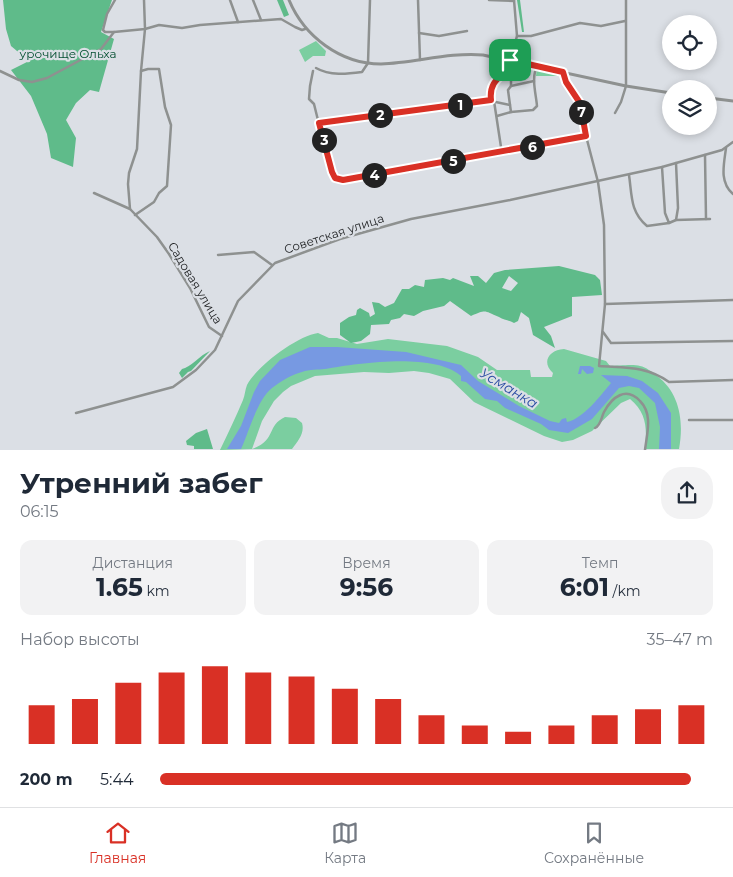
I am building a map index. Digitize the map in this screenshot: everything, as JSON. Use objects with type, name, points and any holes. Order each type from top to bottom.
[{"type":"street","points":[[115,0],[108,14],[103,30],[105,32],[145,29],[159,25],[182,28],[280,19],[295,28],[305,29]]},
{"type":"street","points":[[130,209],[128,184],[136,149],[145,29],[144,0]]},
{"type":"street","points":[[230,0],[238,22]]},
{"type":"street","points":[[253,0],[261,20]]},
{"type":"street","points":[[289,0],[305,29],[334,51],[347,57],[380,64],[467,54],[491,56],[626,86],[662,92]]},
{"type":"street","points":[[316,68],[324,73],[348,74],[362,72],[368,62],[370,0]]},
{"type":"street","points":[[418,0],[420,60]]},
{"type":"street","points":[[488,0],[514,1],[517,36],[510,60],[511,86],[508,90],[511,112]]},
{"type":"street","points":[[615,114],[626,86],[626,0]]},
{"type":"street","points":[[517,36],[531,36],[580,23],[601,26],[625,21]]},
{"type":"street","points":[[419,33],[439,36],[467,31]]},
{"type":"street","points":[[0,71],[19,80],[32,82],[47,78],[101,49],[114,32]]},
{"type":"street","points":[[506,151],[501,147],[497,116],[490,92],[491,86],[511,66]]},
{"type":"street","points":[[497,116],[511,112],[533,110],[537,106],[534,70],[537,67]]},
{"type":"street","points":[[135,215],[154,202],[159,192],[167,186],[171,125],[165,107],[159,69],[141,71]]},
{"type":"street","points":[[313,71],[310,99],[314,104],[332,172],[335,178],[343,180],[586,136]]},
{"type":"street","points":[[563,72],[566,82],[580,103],[598,182],[604,225],[605,304],[599,366],[640,368],[669,382],[733,380]]},
{"type":"street","points":[[511,86],[534,81]]},
{"type":"street","points":[[717,99],[733,101]]},
{"type":"street","points":[[319,123],[492,100],[510,105]]},
{"type":"street","name":"Советская улица","points":[[76,413],[174,387],[196,370],[215,350],[238,300],[272,265],[340,239],[411,219],[629,175],[705,155],[726,148],[733,142]]},
{"type":"street","points":[[726,148],[724,180],[726,187],[733,194]]},
{"type":"street","points":[[705,155],[706,219]]},
{"type":"street","points":[[676,163],[678,208],[676,220]]},
{"type":"street","points":[[662,167],[665,213],[669,223]]},
{"type":"street","points":[[629,175],[632,206],[647,226],[669,223],[676,220],[710,219]]},
{"type":"street","name":"Садовая улица","points":[[94,193],[130,209],[157,237],[190,288],[209,327],[222,336]]},
{"type":"street","points":[[218,255],[254,252],[272,265]]},
{"type":"street","points":[[605,304],[733,300]]},
{"type":"street","points":[[602,331],[611,343],[733,341]]},
{"type":"street","points":[[595,428],[600,424],[605,410],[618,395],[622,393],[634,395],[641,401],[648,414],[645,450]]},
{"type":"street","points":[[690,420],[733,420]]},
{"type":"green space","name":"урочище Ольха","points":[[3,0],[112,0],[101,32],[114,39],[99,92],[90,90],[76,103],[66,120],[76,138],[73,167],[51,158],[47,134],[31,96],[11,70],[29,61],[11,46],[6,29]]},
{"type":"green space","points":[[277,0],[283,0],[289,15],[284,17]]},
{"type":"green space","points":[[517,0],[520,0],[524,32],[522,32]]},
{"type":"green space","points":[[316,41],[326,51],[325,56],[313,56],[305,62],[299,50]]},
{"type":"green space","points":[[537,68],[560,73],[561,76],[536,76]]},
{"type":"green space","points":[[559,266],[595,275],[600,280],[602,295],[572,297],[572,316],[544,327],[551,336],[555,348],[533,335],[529,318],[521,312],[518,321],[514,323],[485,312],[471,316],[450,301],[444,306],[423,311],[414,316],[404,314],[400,318],[391,320],[389,324],[371,325],[370,334],[361,341],[351,343],[340,335],[340,323],[356,315],[357,310],[360,308],[369,313],[370,317],[375,314],[372,302],[379,303],[385,307],[394,303],[402,289],[409,289],[415,285],[424,287],[425,280],[443,278],[450,280],[453,278],[474,286],[470,276],[478,276],[486,283],[494,273],[505,270]],"holes":[[[509,276],[518,283],[511,291],[502,288]]]},
{"type":"green space","points":[[318,333],[329,338],[337,338],[357,344],[388,339],[447,346],[478,357],[497,370],[530,370],[531,377],[552,377],[553,373],[549,369],[547,361],[548,357],[554,352],[564,349],[606,361],[610,366],[633,365],[642,367],[651,371],[665,383],[675,399],[681,429],[679,449],[645,449],[645,422],[640,410],[630,399],[621,403],[592,431],[573,440],[562,442],[544,436],[474,402],[450,379],[414,371],[364,372],[315,376],[291,386],[274,401],[262,421],[252,449],[220,450],[252,377],[278,353],[309,335]]},
{"type":"green space","points":[[210,351],[182,378],[179,373],[182,369]]},
{"type":"green space","points":[[285,417],[296,418],[302,423],[303,427],[299,440],[292,449],[252,449],[265,441],[275,425]]},
{"type":"green space","points":[[207,429],[213,449],[194,449],[194,446],[187,445],[186,441],[196,433]]},
{"type":"water","name":"Усманка","points":[[310,347],[406,352],[461,365],[478,381],[519,406],[550,421],[559,423],[562,419],[566,418],[567,422],[573,420],[585,412],[597,400],[611,383],[601,375],[627,376],[642,381],[658,393],[671,413],[671,449],[659,449],[660,427],[655,403],[639,388],[629,386],[619,388],[592,419],[568,433],[549,430],[541,424],[505,408],[497,401],[485,399],[466,382],[461,381],[461,376],[449,369],[433,364],[396,361],[308,370],[286,378],[272,388],[262,400],[241,449],[227,449],[241,426],[260,381],[280,360]]},
{"type":"water","points":[[580,366],[594,368],[593,373],[587,374],[582,369],[581,374],[578,374]]},
{"type":"route","points":[[510,60],[563,72],[566,82],[580,103],[586,136],[343,180],[335,178],[327,157],[319,123],[491,100],[491,86],[511,66],[510,60]]}]
